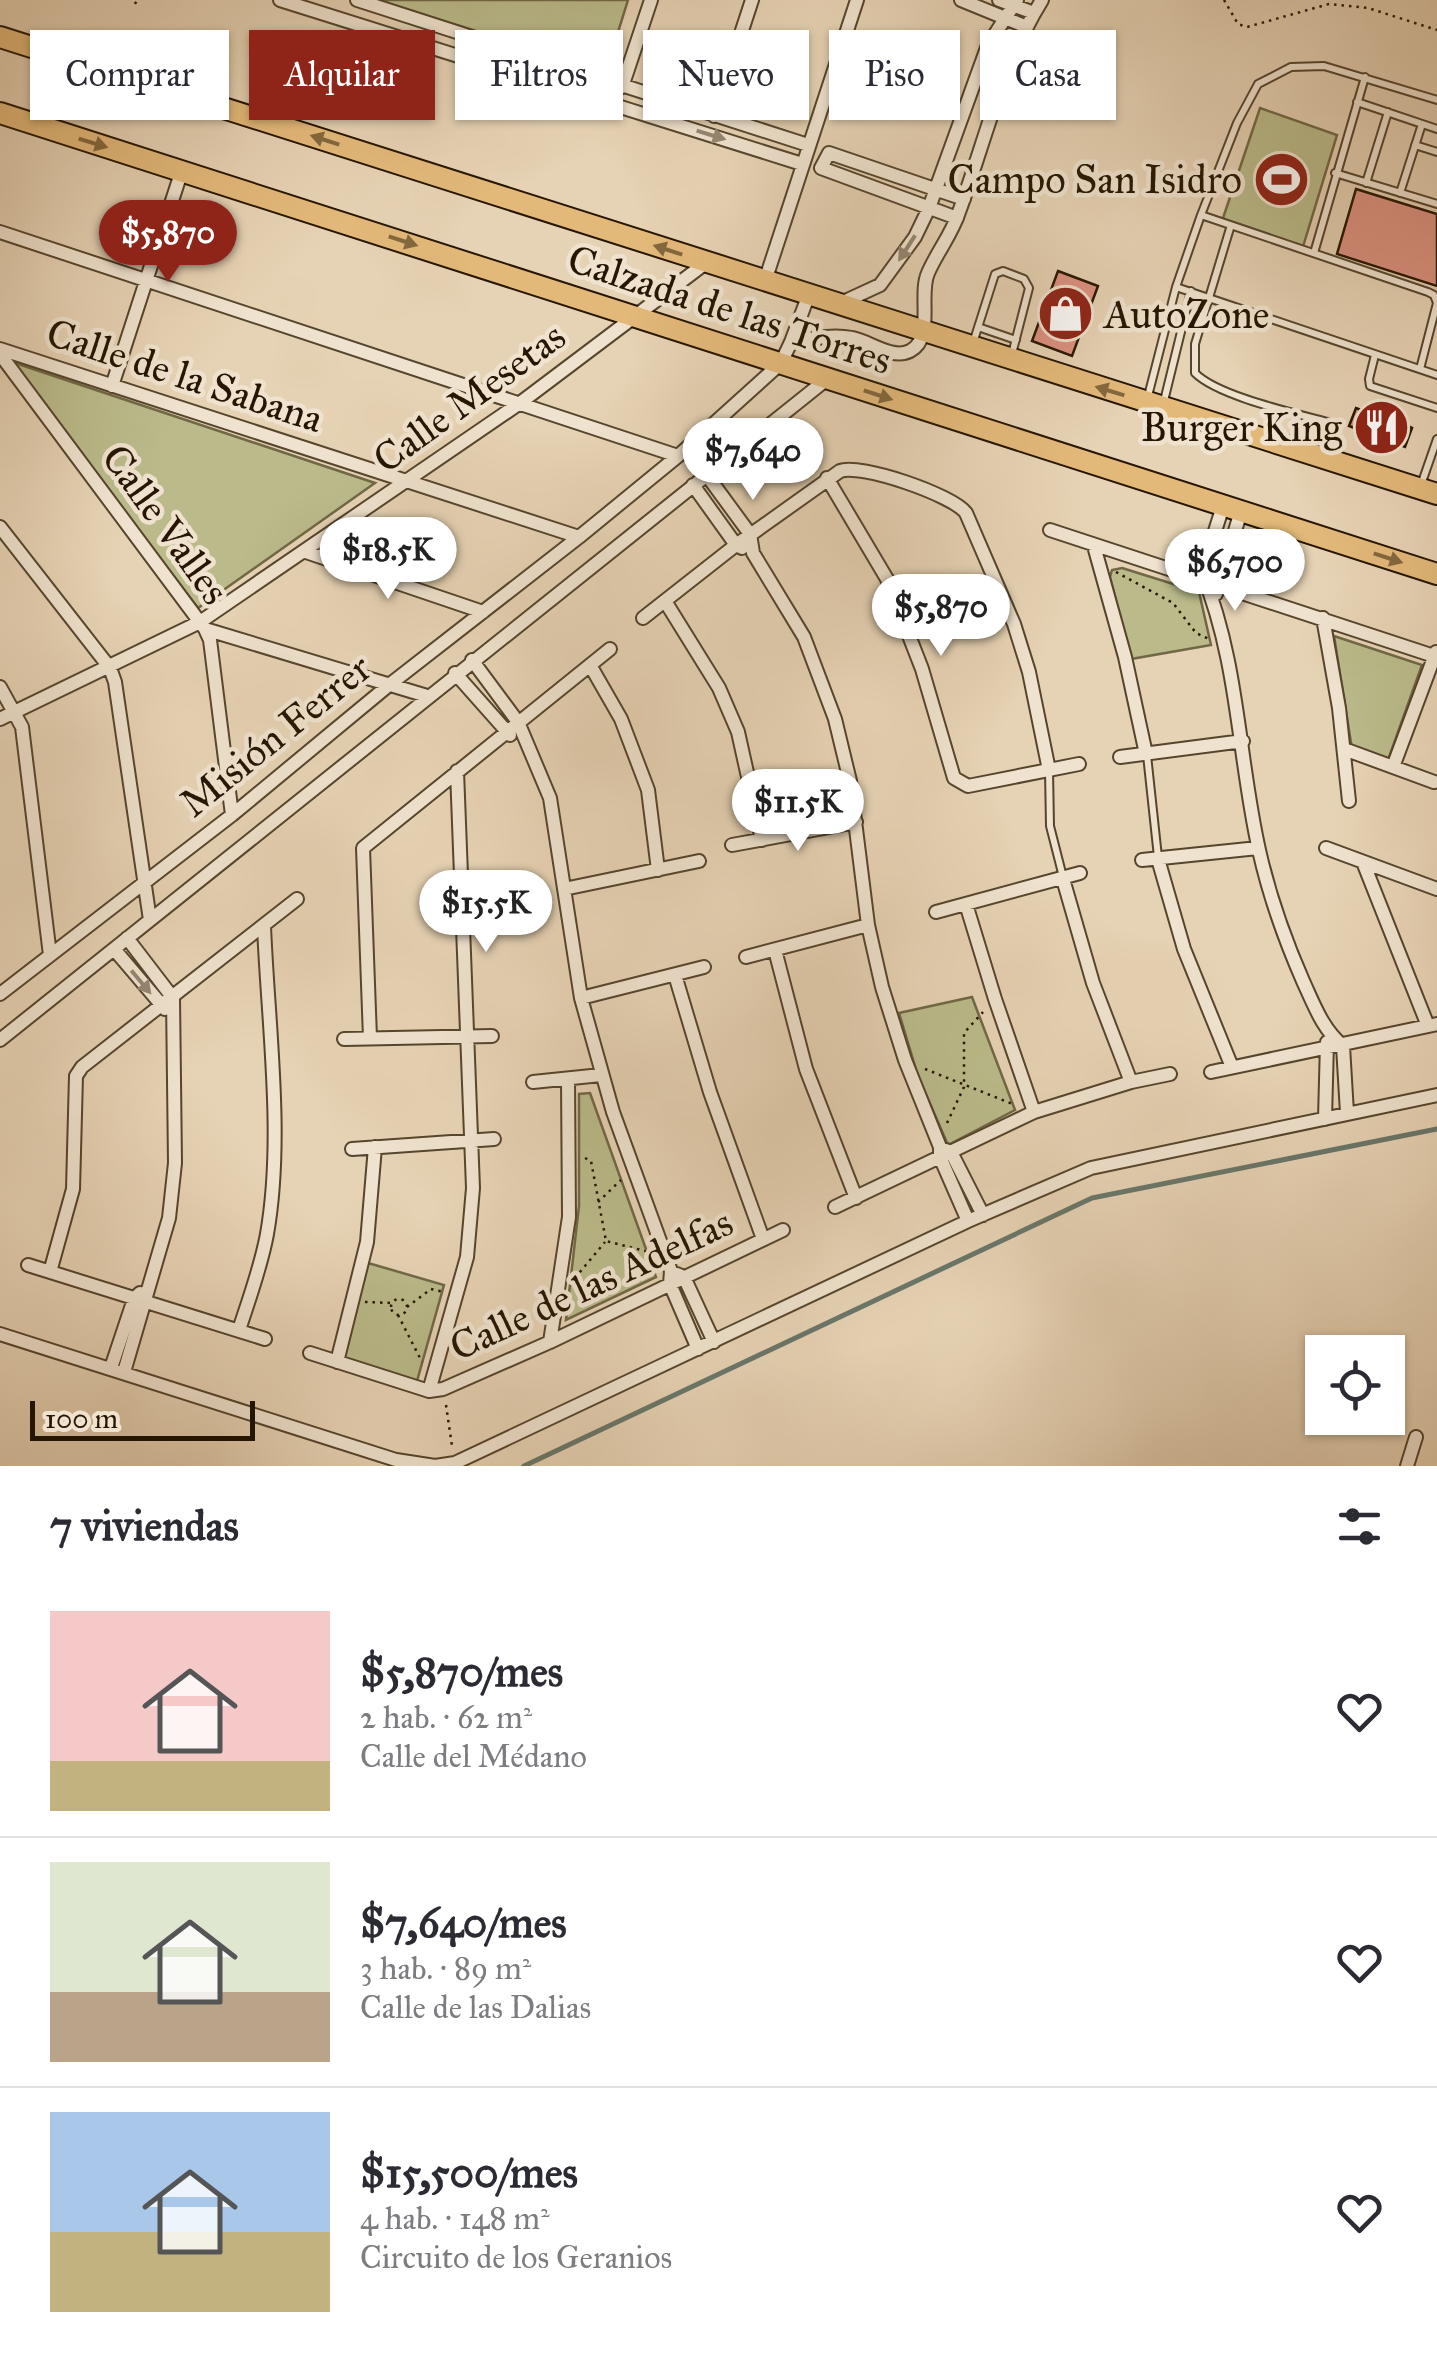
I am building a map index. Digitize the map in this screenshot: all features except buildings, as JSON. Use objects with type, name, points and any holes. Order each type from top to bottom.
[{"type":"main road","name":"Calzada de las Torres","points":[[0,37],[924,332],[975,337],[1154,405],[1432,491]]},
{"type":"main road","name":"Calzada de las Torres","points":[[0,113],[1437,574]]},
{"type":"street","points":[[285,0],[802,164]]},
{"type":"street","points":[[358,0],[455,32]]},
{"type":"street","points":[[623,84],[651,0]]},
{"type":"street","points":[[742,30],[752,0]]},
{"type":"street","points":[[765,281],[857,0]]},
{"type":"street","points":[[961,0],[1004,18],[1030,20]]},
{"type":"street","points":[[791,342],[852,338],[888,351],[906,353],[913,349],[924,332],[922,306],[927,275],[957,218],[997,101],[1042,0]]},
{"type":"street","points":[[841,303],[880,284],[915,237],[988,45],[1010,2],[1030,20]]},
{"type":"street","points":[[727,120],[808,145]]},
{"type":"street","points":[[957,218],[822,170],[826,155],[964,200]]},
{"type":"street","points":[[112,386],[182,170]]},
{"type":"street","points":[[0,232],[678,456]]},
{"type":"street","name":"Calle Mesetas","points":[[0,719],[202,626],[520,403],[707,262]]},
{"type":"street","name":"Misión Ferrer","points":[[0,994],[232,815],[389,684],[678,456],[781,363],[810,294]]},
{"type":"street","name":"Calle de la Sabana","points":[[0,351],[579,537]]},
{"type":"street","name":"Calle Valles","points":[[0,351],[210,640],[232,815]]},
{"type":"street","points":[[0,1040],[827,379]]},
{"type":"street","points":[[644,618],[750,534],[827,478],[849,467],[960,505],[1014,624],[1049,770]]},
{"type":"street","points":[[706,474],[750,534],[754,552],[804,637],[835,719],[856,822],[868,925],[905,1060],[968,1221]]},
{"type":"street","points":[[827,478],[887,579],[922,669],[954,778],[968,786],[1080,764]]},
{"type":"street","points":[[693,486],[736,545],[754,552]]},
{"type":"street","points":[[1232,508],[1202,568],[1212,584],[1226,646],[1258,848],[1291,954],[1327,1042],[1325,1118]]},
{"type":"street","points":[[0,526],[110,668],[118,696],[150,920]]},
{"type":"street","points":[[1050,530],[1096,553],[1436,653],[1393,767]]},
{"type":"street","points":[[306,552],[482,612]]},
{"type":"street","points":[[1096,553],[1126,657],[1146,754]]},
{"type":"street","points":[[664,601],[719,688],[738,732],[762,840]]},
{"type":"street","points":[[1323,618],[1349,801]]},
{"type":"street","points":[[202,626],[426,696]]},
{"type":"street","points":[[370,1038],[361,856],[364,848],[610,649]]},
{"type":"street","points":[[472,660],[518,722],[550,798],[581,998],[601,1075],[698,1350]]},
{"type":"street","points":[[590,664],[637,755],[648,790],[658,870]]},
{"type":"street","points":[[455,673],[505,732],[525,744]]},
{"type":"street","points":[[0,687],[16,712],[24,744],[50,955]]},
{"type":"street","points":[[1120,756],[1243,741]]},
{"type":"street","points":[[1344,749],[1434,782]]},
{"type":"street","points":[[435,1386],[472,1225],[456,770]]},
{"type":"street","points":[[732,845],[856,822]]},
{"type":"street","points":[[1142,860],[1258,848]]},
{"type":"street","points":[[1326,848],[1437,889]]},
{"type":"street","points":[[1158,859],[1184,949],[1232,1067]]},
{"type":"street","points":[[564,890],[700,861]]},
{"type":"street","points":[[1211,1072],[1327,1042],[1343,1046],[1432,1025],[1363,862]]},
{"type":"street","points":[[936,912],[1080,874]]},
{"type":"street","points":[[1063,879],[1092,983],[1130,1082]]},
{"type":"street","points":[[50,1272],[73,1190],[76,1076],[82,1067],[169,1006],[297,900]]},
{"type":"street","points":[[966,904],[1034,1112]]},
{"type":"street","points":[[746,957],[868,925]]},
{"type":"street","points":[[239,1330],[259,1266],[272,1193],[264,926]]},
{"type":"street","points":[[118,1370],[174,1192],[169,1006],[127,938]]},
{"type":"street","points":[[114,948],[169,1006]]},
{"type":"street","points":[[775,950],[806,1069],[856,1198]]},
{"type":"street","points":[[581,998],[704,967]]},
{"type":"street","points":[[676,975],[710,1092],[763,1239]]},
{"type":"street","points":[[344,1039],[492,1036]]},
{"type":"street","points":[[1343,1046],[1347,1113]]},
{"type":"street","points":[[835,1207],[942,1150],[1034,1112],[1130,1082],[1170,1074]]},
{"type":"street","points":[[533,1082],[601,1075]]},
{"type":"street","points":[[550,1342],[569,1216],[568,1080]]},
{"type":"street","points":[[0,1334],[396,1460],[435,1466],[455,1463],[982,1214],[1090,1168],[1437,1095]]},
{"type":"street","points":[[352,1149],[494,1139]]},
{"type":"street","points":[[336,1362],[366,1242],[376,1147]]},
{"type":"street","points":[[942,1150],[982,1214]]},
{"type":"street","name":"Calle de las Adelfas","points":[[310,1353],[435,1386],[550,1342],[675,1278],[783,1230]]},
{"type":"street","points":[[28,1265],[265,1338]]},
{"type":"street","points":[[675,1278],[714,1342]]},
{"type":"street","points":[[1407,1466],[1416,1437]]},
{"type":"lane","points":[[1154,405],[1176,286],[1237,123],[1258,84],[1291,66],[1324,66],[1437,100]]},
{"type":"lane","points":[[1314,253],[1365,77]]},
{"type":"lane","points":[[1357,102],[1437,128]]},
{"type":"lane","points":[[1366,183],[1388,112]]},
{"type":"lane","points":[[1400,193],[1422,124]]},
{"type":"lane","points":[[1415,144],[1437,152]]},
{"type":"lane","points":[[1335,174],[1437,204]]},
{"type":"lane","points":[[1200,215],[1434,295],[1437,303],[1420,369]]},
{"type":"lane","points":[[1231,225],[1195,344],[1195,373],[1203,382],[1227,392],[1334,424]]},
{"type":"lane","points":[[975,337],[995,274],[1003,271],[1024,279],[1030,288],[1013,350]]},
{"type":"lane","points":[[1176,286],[1437,375]]},
{"type":"lane","points":[[1154,405],[1191,291]]},
{"type":"lane","points":[[1375,355],[1368,378],[1370,386],[1437,408]]},
{"type":"lane","points":[[1432,491],[1437,439]]},
{"type":"lane","points":[[1146,754],[1158,859]]},
{"type":"lane","points":[[1049,770],[1050,826],[1063,879]]},
{"type":"path","points":[[1224,0],[1238,24],[1247,27],[1329,4],[1368,8],[1437,30]]},
{"type":"path","points":[[1096,553],[1128,580],[1173,603],[1196,633],[1226,646]]},
{"type":"path","points":[[942,1150],[964,1086],[964,1032],[995,999]]},
{"type":"path","points":[[905,1060],[1034,1112]]},
{"type":"path","points":[[570,1151],[590,1161],[606,1241]]},
{"type":"path","points":[[597,1203],[632,1168]]},
{"type":"path","points":[[559,1298],[606,1241]]},
{"type":"path","points":[[606,1241],[665,1256]]},
{"type":"path","points":[[398,1315],[431,1290],[458,1296]]},
{"type":"path","points":[[354,1302],[401,1299],[406,1307]]},
{"type":"path","points":[[392,1302],[392,1310],[435,1386],[455,1463]]},
{"type":"green space","points":[[365,0],[628,0],[619,30],[462,30]]},
{"type":"green space","name":"Campo San Isidro","points":[[1260,108],[1337,135],[1302,250],[1222,221]]},
{"type":"green space","points":[[9,361],[375,483],[198,608]]},
{"type":"green space","points":[[1122,568],[1199,592],[1211,645],[1131,659],[1110,577],[1112,570]]},
{"type":"green space","points":[[1334,636],[1422,665],[1388,760],[1352,749]]},
{"type":"green space","points":[[972,997],[1015,1110],[948,1145],[918,1076],[899,1013]]},
{"type":"green space","points":[[590,1093],[656,1277],[566,1320],[579,1206],[579,1094]]},
{"type":"green space","points":[[368,1263],[444,1285],[417,1381],[341,1359]]},
{"type":"waterway","points":[[524,1466],[1092,1198],[1437,1129]]},
{"type":"place","name":"Campo San Isidro","points":[[1281,179]]},
{"type":"place","name":"AutoZone","points":[[1065,314]]},
{"type":"place","name":"Burger King","points":[[1381,427]]}]
